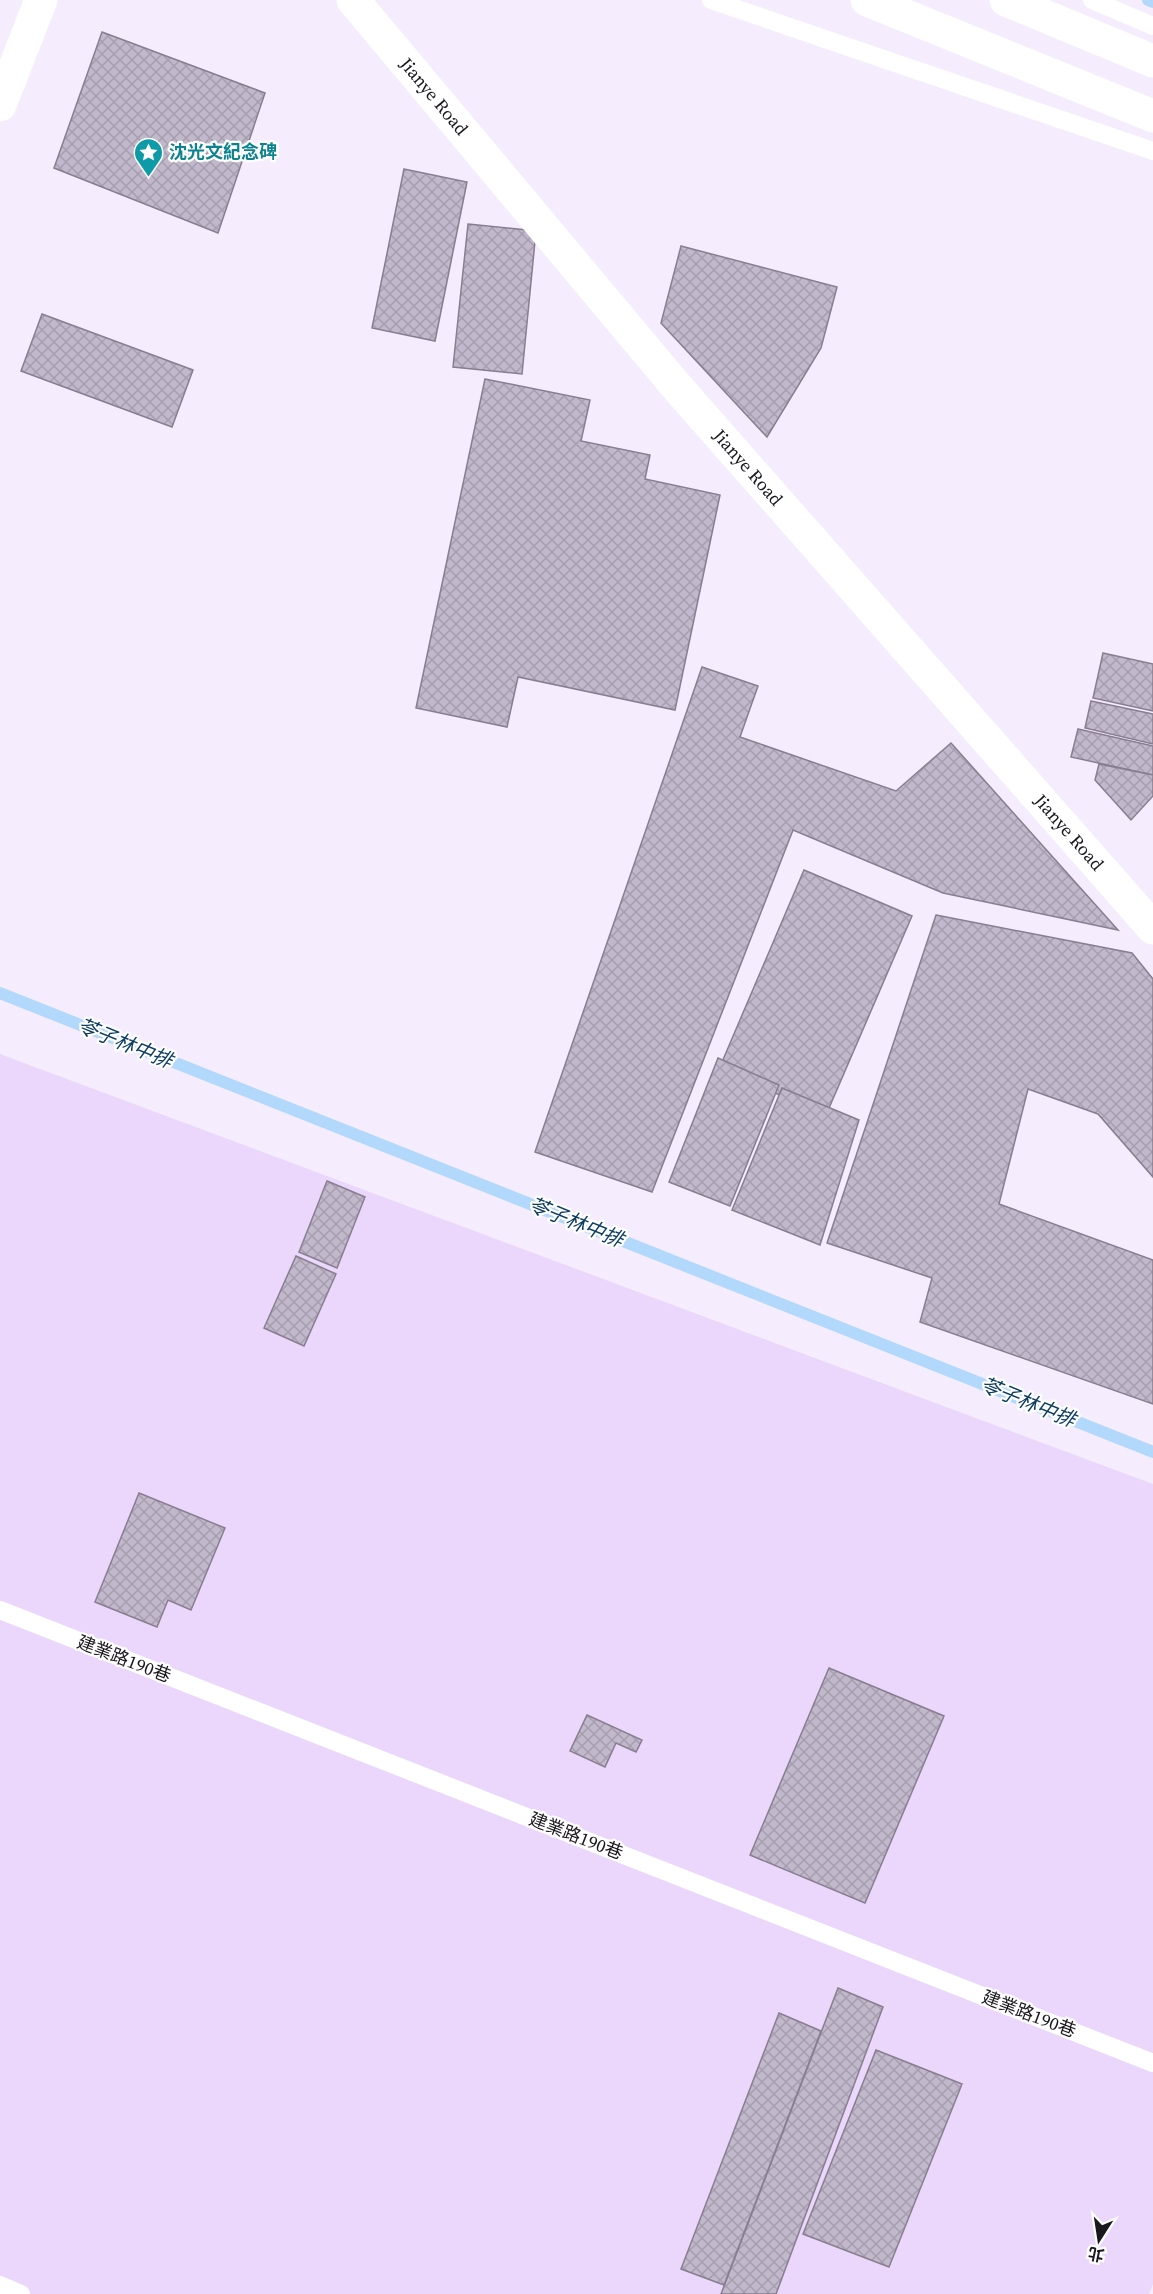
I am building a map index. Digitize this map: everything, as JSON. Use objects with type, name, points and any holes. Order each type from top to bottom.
[{"type":"street","points":[[0,105],[41,0]]},
{"type":"street","name":"Jianye Road","points":[[353,0],[677,387],[1153,928]]},
{"type":"street","points":[[867,0],[1153,116]]},
{"type":"street","points":[[1006,0],[1153,61]]},
{"type":"lane","points":[[711,0],[1153,151]]},
{"type":"lane","points":[[1092,0],[1153,26]]},
{"type":"lane","name":"建業路190巷","points":[[0,1610],[1153,2063]]},
{"type":"lane","points":[[0,2286],[21,2294]]},
{"type":"shaded area","points":[[0,1054],[1153,1484],[1153,2284],[1149,2294],[0,2294]]},
{"type":"building","points":[[102,32],[265,93],[218,233],[54,168]]},
{"type":"building","points":[[404,169],[467,182],[435,341],[372,328]]},
{"type":"building","points":[[468,224],[536,231],[522,374],[453,367]]},
{"type":"building","points":[[681,246],[837,287],[821,348],[767,437],[661,323]]},
{"type":"building","points":[[42,314],[193,370],[172,427],[21,371]]},
{"type":"building","points":[[485,379],[590,400],[581,441],[650,455],[645,479],[720,495],[675,710],[518,677],[507,727],[416,708]]},
{"type":"building","points":[[1103,653],[1153,664],[1153,711],[1093,698]]},
{"type":"building","points":[[702,667],[758,686],[740,737],[896,791],[951,743],[1118,930],[943,893],[793,830],[652,1192],[535,1152]]},
{"type":"building","points":[[1091,701],[1153,714],[1153,744],[1085,728]]},
{"type":"building","points":[[1078,729],[1153,746],[1153,775],[1071,757]]},
{"type":"building","points":[[1099,764],[1153,775],[1153,796],[1131,820],[1095,780]]},
{"type":"building","points":[[804,870],[912,916],[826,1115],[719,1069]]},
{"type":"building","points":[[936,915],[1132,953],[1153,979],[1153,1177],[1098,1114],[1028,1089],[999,1204],[1153,1260],[1153,1404],[920,1322],[932,1278],[827,1243]]},
{"type":"building","points":[[718,1058],[779,1085],[730,1206],[669,1182]]},
{"type":"building","points":[[782,1088],[859,1120],[820,1245],[732,1210]]},
{"type":"building","points":[[327,1181],[365,1197],[337,1268],[299,1252]]},
{"type":"building","points":[[296,1256],[336,1274],[304,1346],[264,1328]]},
{"type":"building","points":[[139,1493],[225,1528],[191,1610],[168,1600],[157,1627],[95,1602]]},
{"type":"building","points":[[829,1668],[944,1716],[865,1903],[750,1855]]},
{"type":"building","points":[[587,1715],[642,1740],[636,1752],[616,1743],[605,1767],[570,1751]]},
{"type":"building","points":[[838,1988],[883,2007],[776,2294],[721,2294]]},
{"type":"building","points":[[779,2013],[821,2031],[724,2285],[681,2269]]},
{"type":"building","points":[[876,2050],[962,2084],[889,2267],[803,2234]]},
{"type":"waterway","points":[[1148,0],[1153,2]]},
{"type":"waterway","name":"苓子林中排","points":[[0,993],[1153,1452]]},
{"type":"place","name":"沈光文紀念碑","points":[[148,178]]}]
